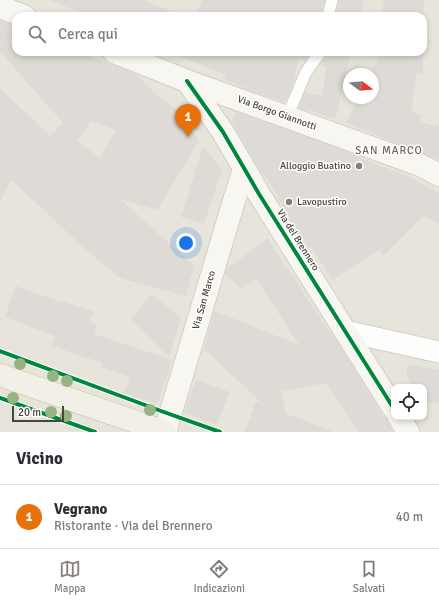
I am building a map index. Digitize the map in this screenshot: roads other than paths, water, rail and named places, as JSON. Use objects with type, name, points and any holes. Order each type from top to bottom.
[{"type":"main road","points":[[0,375],[165,432]]},
{"type":"street","points":[[0,7],[13,12]]},
{"type":"street","name":"Via Borgo Giannotti","points":[[124,56],[187,81],[420,165],[439,175]]},
{"type":"street","name":"Via del Brennero","points":[[187,81],[223,132],[244,169],[391,404]]},
{"type":"street","name":"Via San Marco","points":[[165,432],[244,169]]},
{"type":"street","points":[[345,331],[439,352]]},
{"type":"street","points":[[401,420],[408,432]]},
{"type":"lane","points":[[329,12],[332,0]]},
{"type":"lane","points":[[287,117],[306,72],[318,56]]},
{"type":"place","name":"Vegrano","points":[[188,137]]},
{"type":"place","name":"Alloggio Buatino","points":[[359,166]]},
{"type":"place","name":"Lavopustiro","points":[[289,202]]},
{"type":"district","name":"SAN MARCO","points":[[389,150]]}]
